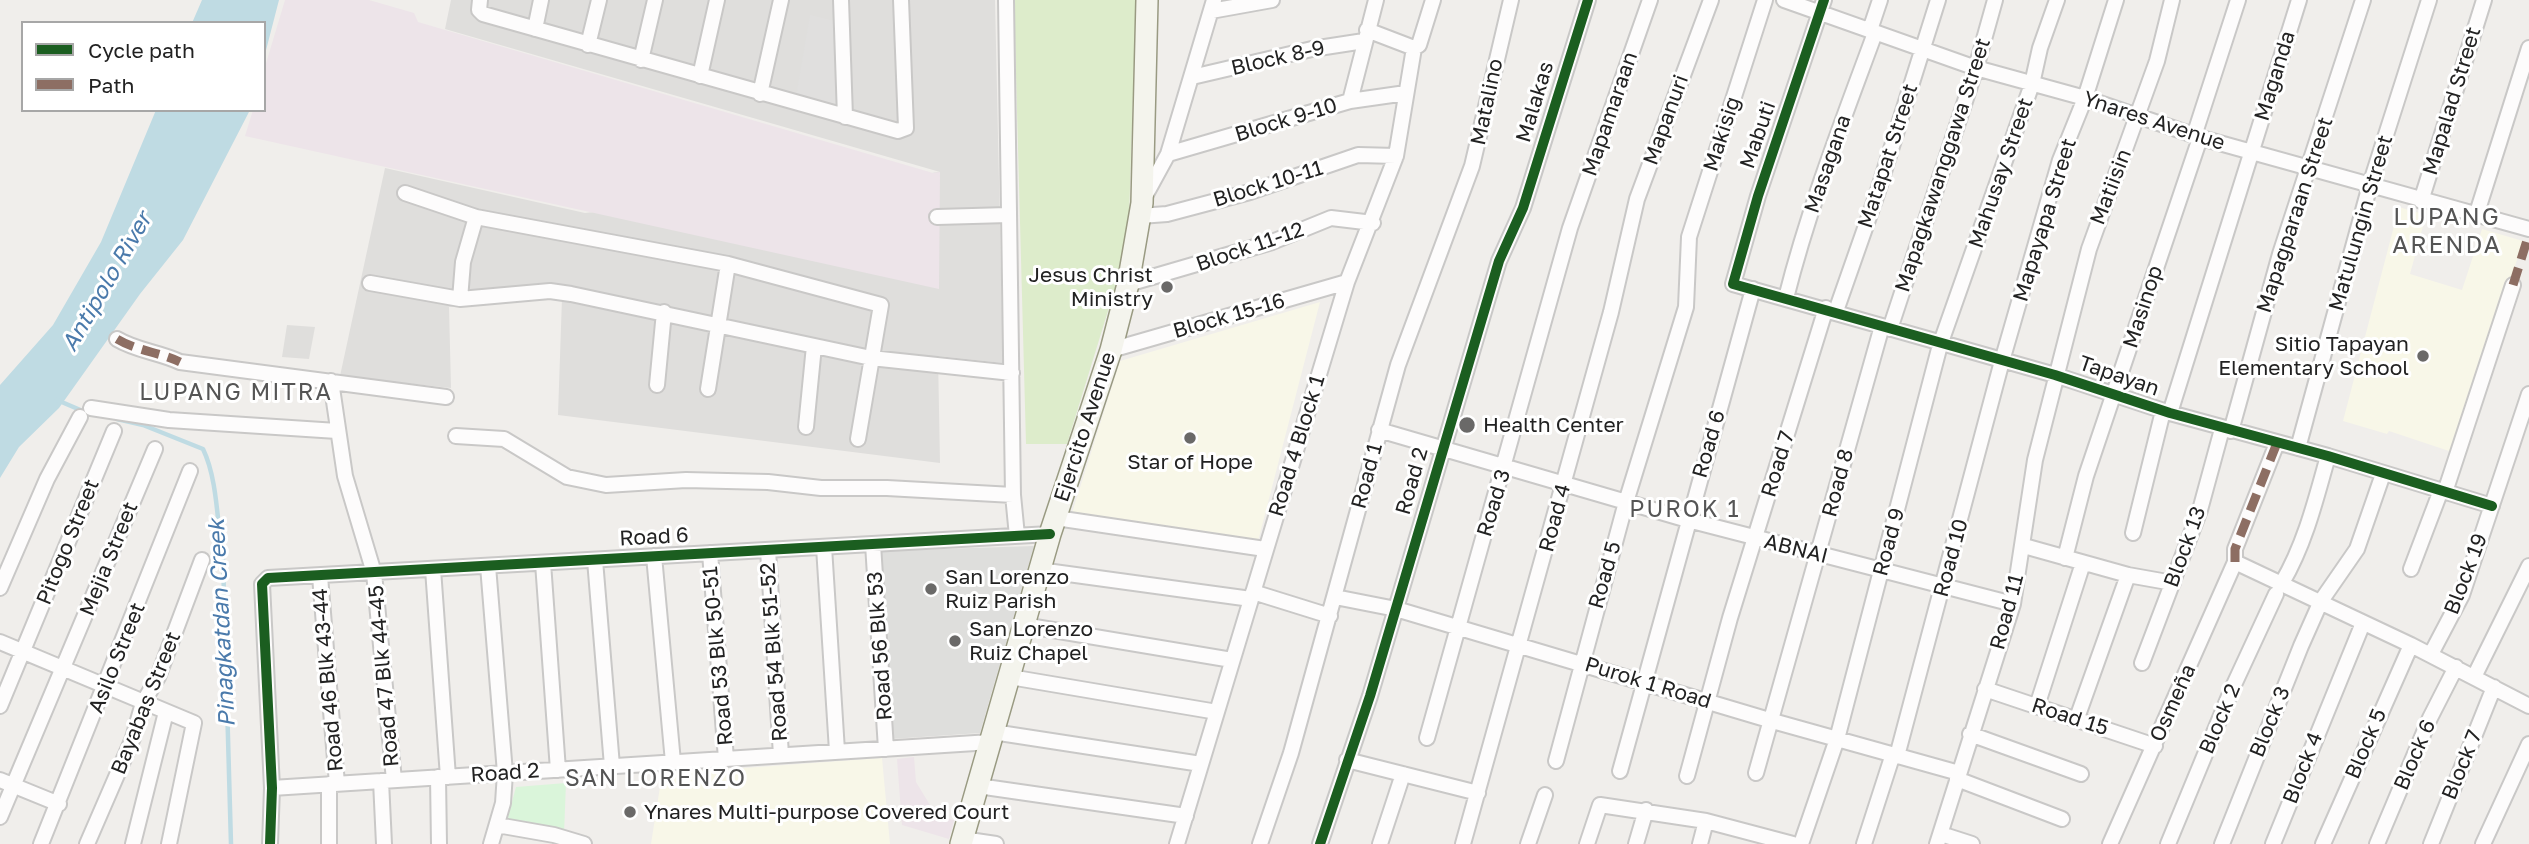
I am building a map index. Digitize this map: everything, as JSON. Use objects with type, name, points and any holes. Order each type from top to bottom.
[{"type":"main road","name":"Ejercito Avenue","points":[[961,841],[1039,570],[1111,350],[1128,284],[1141,209],[1147,0]]},
{"type":"street","points":[[480,0],[479,10],[483,14],[898,131],[906,128],[901,0]]},
{"type":"street","points":[[535,29],[541,0]]},
{"type":"street","points":[[588,45],[599,0]]},
{"type":"street","points":[[641,60],[655,0]]},
{"type":"street","points":[[699,76],[717,0]]},
{"type":"street","points":[[760,94],[780,0]]},
{"type":"street","points":[[841,0],[845,117]]},
{"type":"street","points":[[1141,209],[1168,154],[1213,5],[1272,0]]},
{"type":"street","points":[[1350,101],[1376,0]]},
{"type":"street","name":"Road 4 Block 1","points":[[1177,844],[1348,282],[1373,223],[1396,156],[1414,48],[1419,46],[1433,0]]},
{"type":"street","name":"Matalino","points":[[1459,204],[1482,127],[1500,37],[1511,0]]},
{"type":"street","name":"Malakas","points":[[1520,216],[1588,0]]},
{"type":"street","name":"Mapamaraan","points":[[1570,228],[1650,0]]},
{"type":"street","name":"Mapanuri","points":[[1628,241],[1637,199],[1654,149],[1711,0]]},
{"type":"street","name":"Makisig","points":[[1686,269],[1689,236],[1765,0]]},
{"type":"street","name":"Ynares Avenue","points":[[1783,0],[1822,6],[1872,32],[1976,68],[2139,115],[2197,137],[2529,229]]},
{"type":"street","name":"Masagana","points":[[1786,298],[1797,253],[1872,32],[1880,0]]},
{"type":"street","name":"Matapat Street","points":[[1831,310],[1877,194],[1938,0]]},
{"type":"street","name":"Mapagkawanggawa Street","points":[[1886,327],[1976,68],[1994,0]]},
{"type":"street","name":"Mahusay Street","points":[[1940,345],[2032,84],[2040,48],[2057,0]]},
{"type":"street","name":"Mapayapa Street","points":[[2003,360],[2060,160],[2085,98],[2116,0]]},
{"type":"street","name":"Matiisin","points":[[2055,375],[2088,248],[2158,61],[2172,0]]},
{"type":"street","name":"Masinop","points":[[2065,558],[2086,476],[2115,394],[2238,0]]},
{"type":"street","name":"Maganda","points":[[2251,152],[2299,0]]},
{"type":"street","name":"Mapagparaan Street","points":[[2226,430],[2363,0]]},
{"type":"street","name":"Matulungin Street","points":[[2298,448],[2370,185],[2429,0]]},
{"type":"street","name":"Mapalad Street","points":[[2421,201],[2484,0]]},
{"type":"street","points":[[1003,1],[1013,495],[1017,536]]},
{"type":"street","name":"Mabuti","points":[[1733,284],[1758,196],[1822,6]]},
{"type":"street","points":[[1366,35],[1414,48]]},
{"type":"street","name":"Block 8-9","points":[[1192,77],[1366,35]]},
{"type":"street","points":[[2476,216],[2529,48]]},
{"type":"street","name":"Block 9-10","points":[[1168,154],[1350,101],[1406,93]]},
{"type":"street","points":[[2133,533],[2166,412],[2251,152]]},
{"type":"street","name":"Block 10-11","points":[[1141,209],[1167,214],[1250,192],[1358,155],[1396,156]]},
{"type":"street","points":[[405,193],[476,217],[727,264],[881,305],[858,439]]},
{"type":"street","name":"Road 1","points":[[1260,844],[1291,753],[1398,365],[1459,204]]},
{"type":"street","points":[[937,217],[1008,215]]},
{"type":"street","name":"Road 2","points":[[1347,760],[1396,609],[1499,261],[1520,216]]},
{"type":"street","points":[[460,299],[463,262],[476,217]]},
{"type":"street","name":"Block 11-12","points":[[1128,284],[1272,243],[1331,218],[1353,218],[1373,223]]},
{"type":"street","name":"Road 3","points":[[1427,738],[1570,228]]},
{"type":"street","name":"Road 4","points":[[1478,793],[1564,485],[1628,241]]},
{"type":"street","points":[[708,389],[727,264]]},
{"type":"street","name":"Road 5","points":[[1556,761],[1626,502],[1686,307],[1686,269]]},
{"type":"street","name":"Block 15-16","points":[[1111,350],[1348,282]]},
{"type":"street","points":[[370,283],[460,299],[550,291],[664,312],[871,358],[1012,373]]},
{"type":"street","name":"Tapayan","points":[[1733,284],[1831,310],[1940,345],[2055,375],[2166,412],[2328,456],[2491,506]]},
{"type":"street","points":[[2410,569],[2443,491],[2513,285]]},
{"type":"street","name":"Road 6","points":[[1620,771],[1753,289]]},
{"type":"street","name":"Road 7","points":[[1687,776],[1710,702],[1730,618],[1831,310]]},
{"type":"street","points":[[657,385],[664,312]]},
{"type":"street","name":"Road 8","points":[[1756,773],[1769,720],[1886,327]]},
{"type":"street","points":[[117,339],[129,346],[180,362],[446,397]]},
{"type":"street","name":"Road 9","points":[[1801,844],[1837,739],[1940,345]]},
{"type":"street","points":[[806,427],[814,346]]},
{"type":"street","name":"Road 10","points":[[1864,844],[1895,755],[1945,585],[2003,360]]},
{"type":"street","name":"Road 11","points":[[1939,839],[2013,604],[2024,546],[2035,460],[2055,375]]},
{"type":"street","name":"Road 47 Blk 44-45","points":[[331,382],[337,432],[355,516],[374,573],[387,781],[384,844]]},
{"type":"street","name":"Block 19","points":[[2431,654],[2462,595],[2529,394]]},
{"type":"street","points":[[0,588],[47,479],[85,412],[337,432]]},
{"type":"street","name":"ABNAI","points":[[1379,430],[1688,520],[2013,604]]},
{"type":"street","name":"Block 13","points":[[2142,663],[2200,510],[2226,430]]},
{"type":"street","name":"Pitogo Street","points":[[0,706],[114,431]]},
{"type":"street","points":[[456,436],[504,439],[567,477],[606,485],[686,480],[768,482],[821,488],[887,488],[1013,495]]},
{"type":"street","name":"Osmeña","points":[[2110,844],[2235,562],[2235,549],[2277,443]]},
{"type":"street","name":"Mejia Street","points":[[64,670],[155,449]]},
{"type":"street","name":"Block 2","points":[[2168,844],[2232,688],[2293,564],[2311,517],[2328,456]]},
{"type":"street","name":"Asilo Street","points":[[41,844],[190,471]]},
{"type":"street","name":"Block 3","points":[[2222,844],[2271,717],[2321,601],[2357,549],[2383,474]]},
{"type":"street","name":"Road 6","points":[[272,788],[262,584],[268,579],[1017,536],[1053,526],[1265,550]]},
{"type":"street","name":"Road 56 Blk 53","points":[[873,544],[886,749]]},
{"type":"street","points":[[2024,546],[2128,575],[2173,583]]},
{"type":"street","points":[[824,547],[837,751]]},
{"type":"street","name":"Road 54 Blk 51-52","points":[[768,550],[781,755]]},
{"type":"street","name":"Road 53 Blk 50-51","points":[[710,553],[726,759]]},
{"type":"street","points":[[654,556],[673,762]]},
{"type":"street","name":"Bayabas Street","points":[[87,844],[133,738],[143,703],[158,677],[202,560]]},
{"type":"street","points":[[595,560],[612,766]]},
{"type":"street","points":[[2037,706],[2083,562]]},
{"type":"street","points":[[2235,562],[2279,589],[2321,601],[2528,703]]},
{"type":"street","points":[[543,563],[558,770]]},
{"type":"street","points":[[488,566],[505,773],[503,803],[491,844]]},
{"type":"street","points":[[2474,677],[2529,566]]},
{"type":"street","points":[[433,569],[443,777],[439,844]]},
{"type":"street","points":[[1039,570],[1252,595],[1330,616]]},
{"type":"street","points":[[2077,718],[2128,575]]},
{"type":"street","name":"Road 46 Blk 43-44","points":[[320,576],[333,784],[328,844]]},
{"type":"street","name":"Purok 1 Road","points":[[1335,597],[1396,609],[1895,755],[1958,776],[2063,819]]},
{"type":"street","name":"Block 4","points":[[2273,844],[2363,623]]},
{"type":"street","points":[[1023,625],[1232,660]]},
{"type":"street","points":[[0,642],[104,688],[192,720],[195,725],[169,844]]},
{"type":"street","name":"Block 5","points":[[2323,844],[2411,645]]},
{"type":"street","name":"Block 6","points":[[2376,844],[2430,718],[2456,667]]},
{"type":"street","points":[[0,817],[6,782],[64,670]]},
{"type":"street","points":[[1010,677],[1217,712]]},
{"type":"street","name":"Block 7","points":[[2431,844],[2494,687]]},
{"type":"street","name":"Road 15","points":[[1985,689],[2155,746]]},
{"type":"street","points":[[133,844],[166,712]]},
{"type":"street","points":[[1970,734],[2081,774]]},
{"type":"street","name":"Road 2","points":[[272,788],[886,749],[992,737],[1201,764]]},
{"type":"street","points":[[2483,844],[2529,744]]},
{"type":"street","points":[[1320,844],[1347,760],[1478,793],[1463,844]]},
{"type":"street","points":[[1380,844],[1403,774]]},
{"type":"street","points":[[6,782],[59,804]]},
{"type":"street","points":[[978,786],[1185,816]]},
{"type":"street","points":[[270,844],[272,788]]},
{"type":"street","points":[[1528,844],[1545,795]]},
{"type":"street","points":[[1587,844],[1600,805],[1706,821],[1759,840],[1793,844]]},
{"type":"street","points":[[1636,844],[1646,810]]},
{"type":"street","points":[[1700,844],[1706,821]]},
{"type":"street","points":[[497,825],[584,844]]},
{"type":"street","points":[[1939,839],[1972,844]]},
{"type":"street","points":[[961,841],[996,844]]},
{"type":"shaded area","points":[[285,0],[369,0],[414,13],[418,22],[933,173],[940,172],[939,289],[245,136],[252,112],[266,112],[266,63]]},
{"type":"shaded area","points":[[451,0],[995,0],[1003,363],[938,356],[940,463],[558,415],[562,298],[449,307],[451,388],[340,376],[385,168],[585,213],[940,172],[445,29]]},
{"type":"shaded area","points":[[810,15],[834,21],[837,110],[796,96]]},
{"type":"shaded area","name":"Sitio Tapayan Elementary School","points":[[2399,207],[2426,215],[2410,274],[2462,290],[2482,229],[2523,241],[2455,453],[2389,431],[2387,434],[2343,421]]},
{"type":"shaded area","name":"Star of Hope","points":[[1320,302],[1257,545],[1071,516],[1120,361]]},
{"type":"shaded area","points":[[287,325],[315,327],[309,359],[282,357]]},
{"type":"shaded area","points":[[1034,546],[980,733],[891,739],[879,551]]},
{"type":"shaded area","points":[[914,757],[916,782],[936,815],[954,820],[949,839],[902,825],[897,759]]},
{"type":"shaded area","points":[[882,758],[890,844],[651,844],[662,774]]},
{"type":"green space","points":[[1014,0],[1136,0],[1129,219],[1120,272],[1067,444],[1026,444]]},
{"type":"green space","points":[[566,783],[564,834],[506,824],[516,787]]},
{"type":"water","points":[[202,0],[279,0],[266,50],[266,21],[193,21]]},
{"type":"water","name":"Antipolo River","points":[[155,112],[249,112],[183,240],[140,294],[59,408],[19,447],[0,478],[0,385],[53,325],[101,242]]},
{"type":"waterway","name":"Pinagkatdan Creek","points":[[57,400],[85,412]]},
{"type":"waterway","name":"Pinagkatdan Creek","points":[[117,419],[143,425],[203,449],[212,474],[223,560],[231,844]]},
{"type":"marked path","points":[[2513,285],[2529,234]]},
{"type":"marked path","points":[[117,339],[180,362]]},
{"type":"marked path","points":[[2235,562],[2235,549],[2277,443]]},
{"type":"cycle path","points":[[1320,844],[1370,696],[1499,261],[1523,208],[1588,0]]},
{"type":"cycle path","points":[[1824,0],[1758,196],[1733,284],[2055,375],[2170,413],[2328,456],[2492,506]]},
{"type":"cycle path","points":[[270,844],[272,788],[262,584],[268,578],[1050,534]]},
{"type":"place","name":"Jesus Christ Ministry","points":[[1167,287]]},
{"type":"place","name":"Sitio Tapayan Elementary School","points":[[2423,356]]},
{"type":"place","name":"Health Center","points":[[1467,425]]},
{"type":"place","name":"Star of Hope","points":[[1190,438]]},
{"type":"place","name":"San Lorenzo Ruiz Parish","points":[[931,589]]},
{"type":"place","name":"San Lorenzo Ruiz Chapel","points":[[955,641]]},
{"type":"place","name":"Ynares Multi-purpose Covered Court","points":[[630,812]]},
{"type":"district","name":"LUPANG ARENDA","points":[[2447,231]]},
{"type":"district","name":"LUPANG MITRA","points":[[236,393]]},
{"type":"district","name":"PUROK 1","points":[[1685,510]]},
{"type":"district","name":"SAN LORENZO","points":[[656,779]]}]
